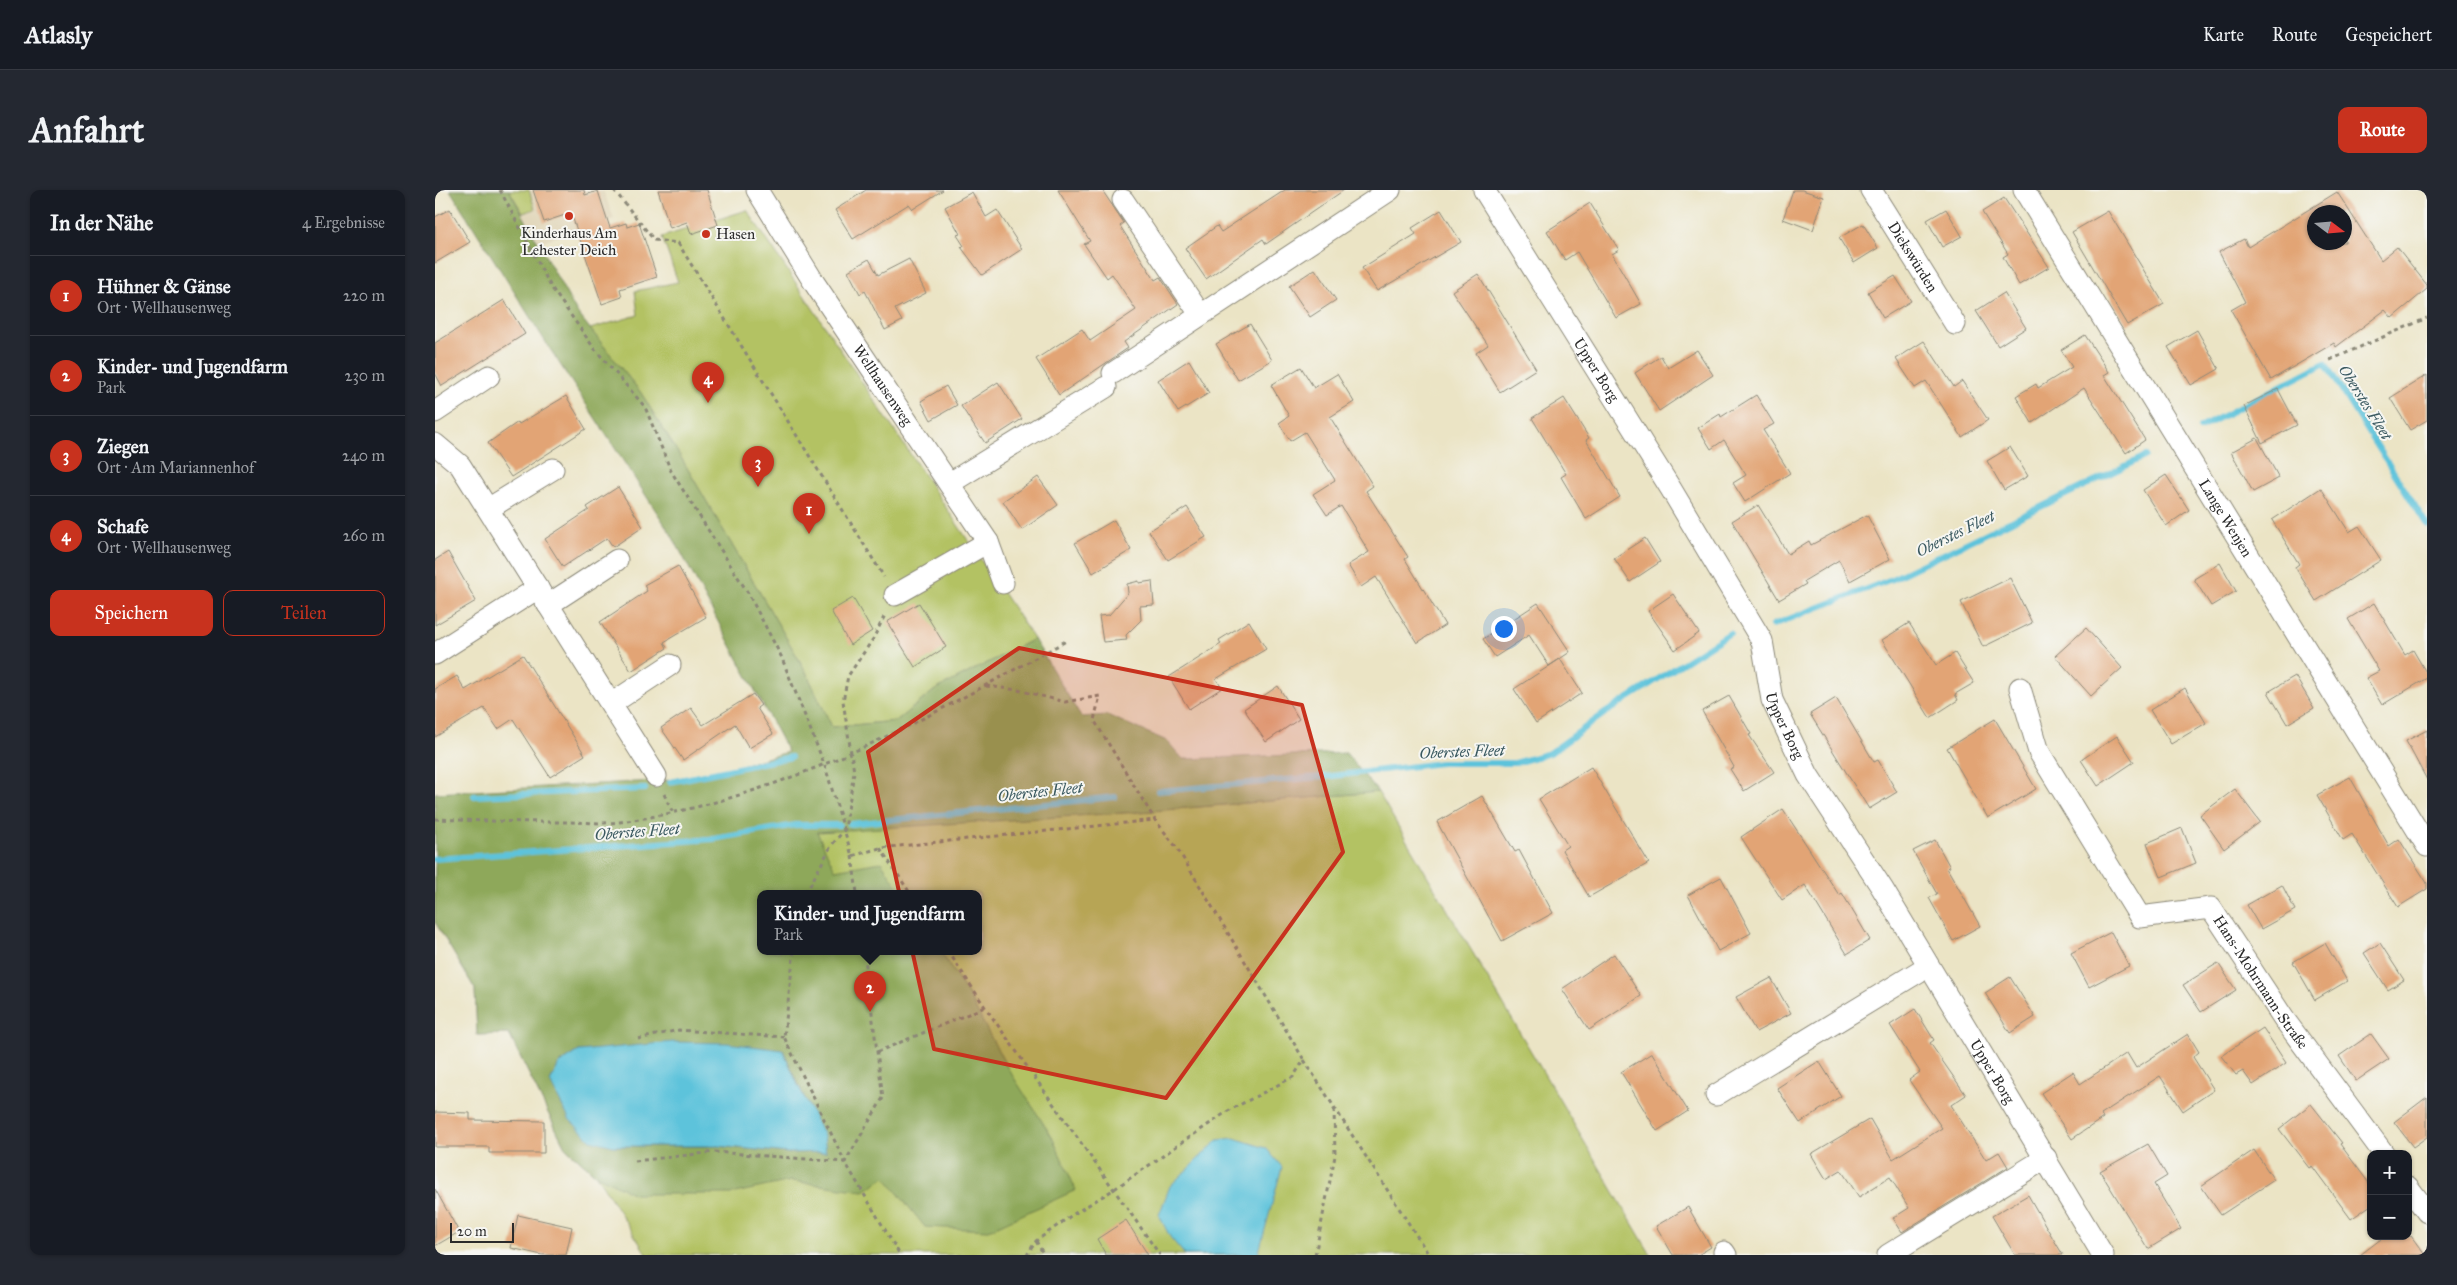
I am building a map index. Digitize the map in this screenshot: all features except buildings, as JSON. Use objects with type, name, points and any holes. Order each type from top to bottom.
[{"type":"street","name":"Wellhausenweg","points":[[757,190],[815,284],[950,483],[987,542],[1003,583]]},
{"type":"street","points":[[950,483],[1110,380],[1200,314],[1390,190]]},
{"type":"street","name":"Upper Borg","points":[[1483,190],[1665,481],[1762,641],[1772,700],[1807,775],[1882,888],[2103,1255]]},
{"type":"street","name":"Diekswürden","points":[[1871,190],[1955,324]]},
{"type":"street","name":"Lange Wenjen","points":[[2024,190],[2427,846]]},
{"type":"street","points":[[1123,200],[1200,314]]},
{"type":"street","points":[[435,412],[489,376]]},
{"type":"street","points":[[435,444],[460,464],[656,776]]},
{"type":"street","points":[[488,509],[553,469]]},
{"type":"street","points":[[895,595],[987,542]]},
{"type":"street","points":[[435,654],[617,560]]},
{"type":"street","points":[[611,704],[669,665]]},
{"type":"street","name":"Hans-Mohrmann-Straße","points":[[2020,688],[2039,752],[2140,917],[2211,908],[2284,1020],[2381,1150]]},
{"type":"street","points":[[1716,1096],[1928,966]]},
{"type":"street","points":[[1888,1255],[2046,1158]]},
{"type":"street","points":[[2412,1192],[2427,1212]]},
{"type":"path","points":[[500,190],[551,287],[594,348],[645,407],[671,471],[748,593],[781,656],[825,766],[853,856],[857,890]]},
{"type":"path","points":[[614,190],[654,240],[678,243],[895,595],[873,639],[848,676],[843,701],[854,772],[845,829],[831,846],[808,890]]},
{"type":"path","points":[[2330,360],[2427,318]]},
{"type":"path","points":[[435,819],[619,822],[725,800],[825,766],[851,754],[986,686],[1066,641]]},
{"type":"path","points":[[986,686],[1018,690],[1065,702],[1100,696],[1094,720],[1155,820],[1177,848],[1334,1108],[1429,1255]]},
{"type":"path","points":[[853,856],[880,848],[1155,820]]},
{"type":"path","points":[[880,848],[908,890]]},
{"type":"path","points":[[794,955],[784,1037],[845,1162],[900,1255]]},
{"type":"path","points":[[845,1162],[883,1098],[865,955]]},
{"type":"path","points":[[951,955],[985,1007],[1160,1255]]},
{"type":"path","points":[[877,1052],[985,1007]]},
{"type":"path","points":[[638,1039],[679,1030],[784,1037]]},
{"type":"path","points":[[1027,1255],[1036,1240],[1072,1215],[1113,1190],[1228,1111],[1293,1077],[1304,1060]]},
{"type":"path","points":[[1315,1255],[1335,1156],[1334,1108]]},
{"type":"path","points":[[635,1161],[715,1152],[845,1162]]},
{"type":"path","points":[[1036,1240],[1044,1255]]},
{"type":"highlighted area","points":[[1019,648],[1302,705],[1343,852],[1166,1098],[934,1049],[868,752]]},
{"type":"shaded area","name":"Kinderhaus Am Lehester Deich","points":[[509,190],[603,190],[614,219],[539,242]]},
{"type":"green space","points":[[450,190],[509,190],[576,311],[641,393],[683,461],[805,670],[832,727],[896,721],[935,690],[1034,639],[1081,717],[1107,715],[1167,741],[1183,759],[1346,753],[1378,792],[1139,812],[817,832],[835,870],[881,862],[900,890],[757,890],[757,955],[943,955],[966,991],[1007,1067],[1052,1137],[1076,1190],[989,1230],[925,1227],[885,1177],[864,1191],[791,1181],[730,1194],[634,1194],[596,1175],[565,1147],[509,1034],[477,1035],[475,989],[435,922],[435,793],[669,780],[738,766],[788,752],[671,534],[550,349]],"holes":[[[783,1050],[810,1110],[826,1152],[788,1153],[718,1146],[613,1146],[550,1082],[559,1064],[579,1051]]]},
{"type":"green space","points":[[509,190],[529,190],[535,209],[523,213]]},
{"type":"green space","points":[[747,210],[1034,639],[935,690],[896,721],[832,727],[805,670],[683,461],[641,393],[590,329],[638,315],[635,291],[678,282],[662,237]]},
{"type":"green space","points":[[1378,792],[1651,1255],[647,1255],[596,1175],[565,1147],[509,1034],[477,1035],[475,989],[435,922],[435,867],[863,828],[1139,812]]},
{"type":"water","points":[[673,1042],[727,1043],[783,1050],[798,1085],[824,1136],[826,1152],[788,1153],[718,1146],[613,1146],[591,1140],[569,1119],[550,1082],[559,1064],[579,1051]]},
{"type":"water","points":[[1234,1138],[1266,1148],[1282,1167],[1258,1255],[1185,1255],[1170,1237],[1159,1215],[1170,1186],[1218,1140]]},
{"type":"waterway","name":"Oberstes Fleet","points":[[2200,428],[2325,363],[2427,525]]},
{"type":"waterway","name":"Oberstes Fleet","points":[[1773,625],[1892,579],[2146,456]]},
{"type":"waterway","name":"Oberstes Fleet","points":[[1158,791],[1332,776],[1441,763],[1515,763],[1550,753],[1605,713],[1730,633]]},
{"type":"waterway","points":[[670,782],[791,757]]},
{"type":"waterway","points":[[474,796],[645,789]]},
{"type":"waterway","name":"Oberstes Fleet","points":[[850,824],[1115,797]]},
{"type":"waterway","name":"Oberstes Fleet","points":[[435,859],[713,839],[796,825],[839,825]]},
{"type":"place","name":"Kinderhaus Am Lehester Deich","points":[[569,216]]},
{"type":"place","name":"Hasen","points":[[706,234]]},
{"type":"place","name":"Schafe","points":[[708,403]]},
{"type":"place","name":"Ziegen","points":[[758,487]]},
{"type":"place","name":"Hühner & Gänse","points":[[809,534]]},
{"type":"place","name":"Kinder- und Jugendfarm","points":[[870,1012]]}]
